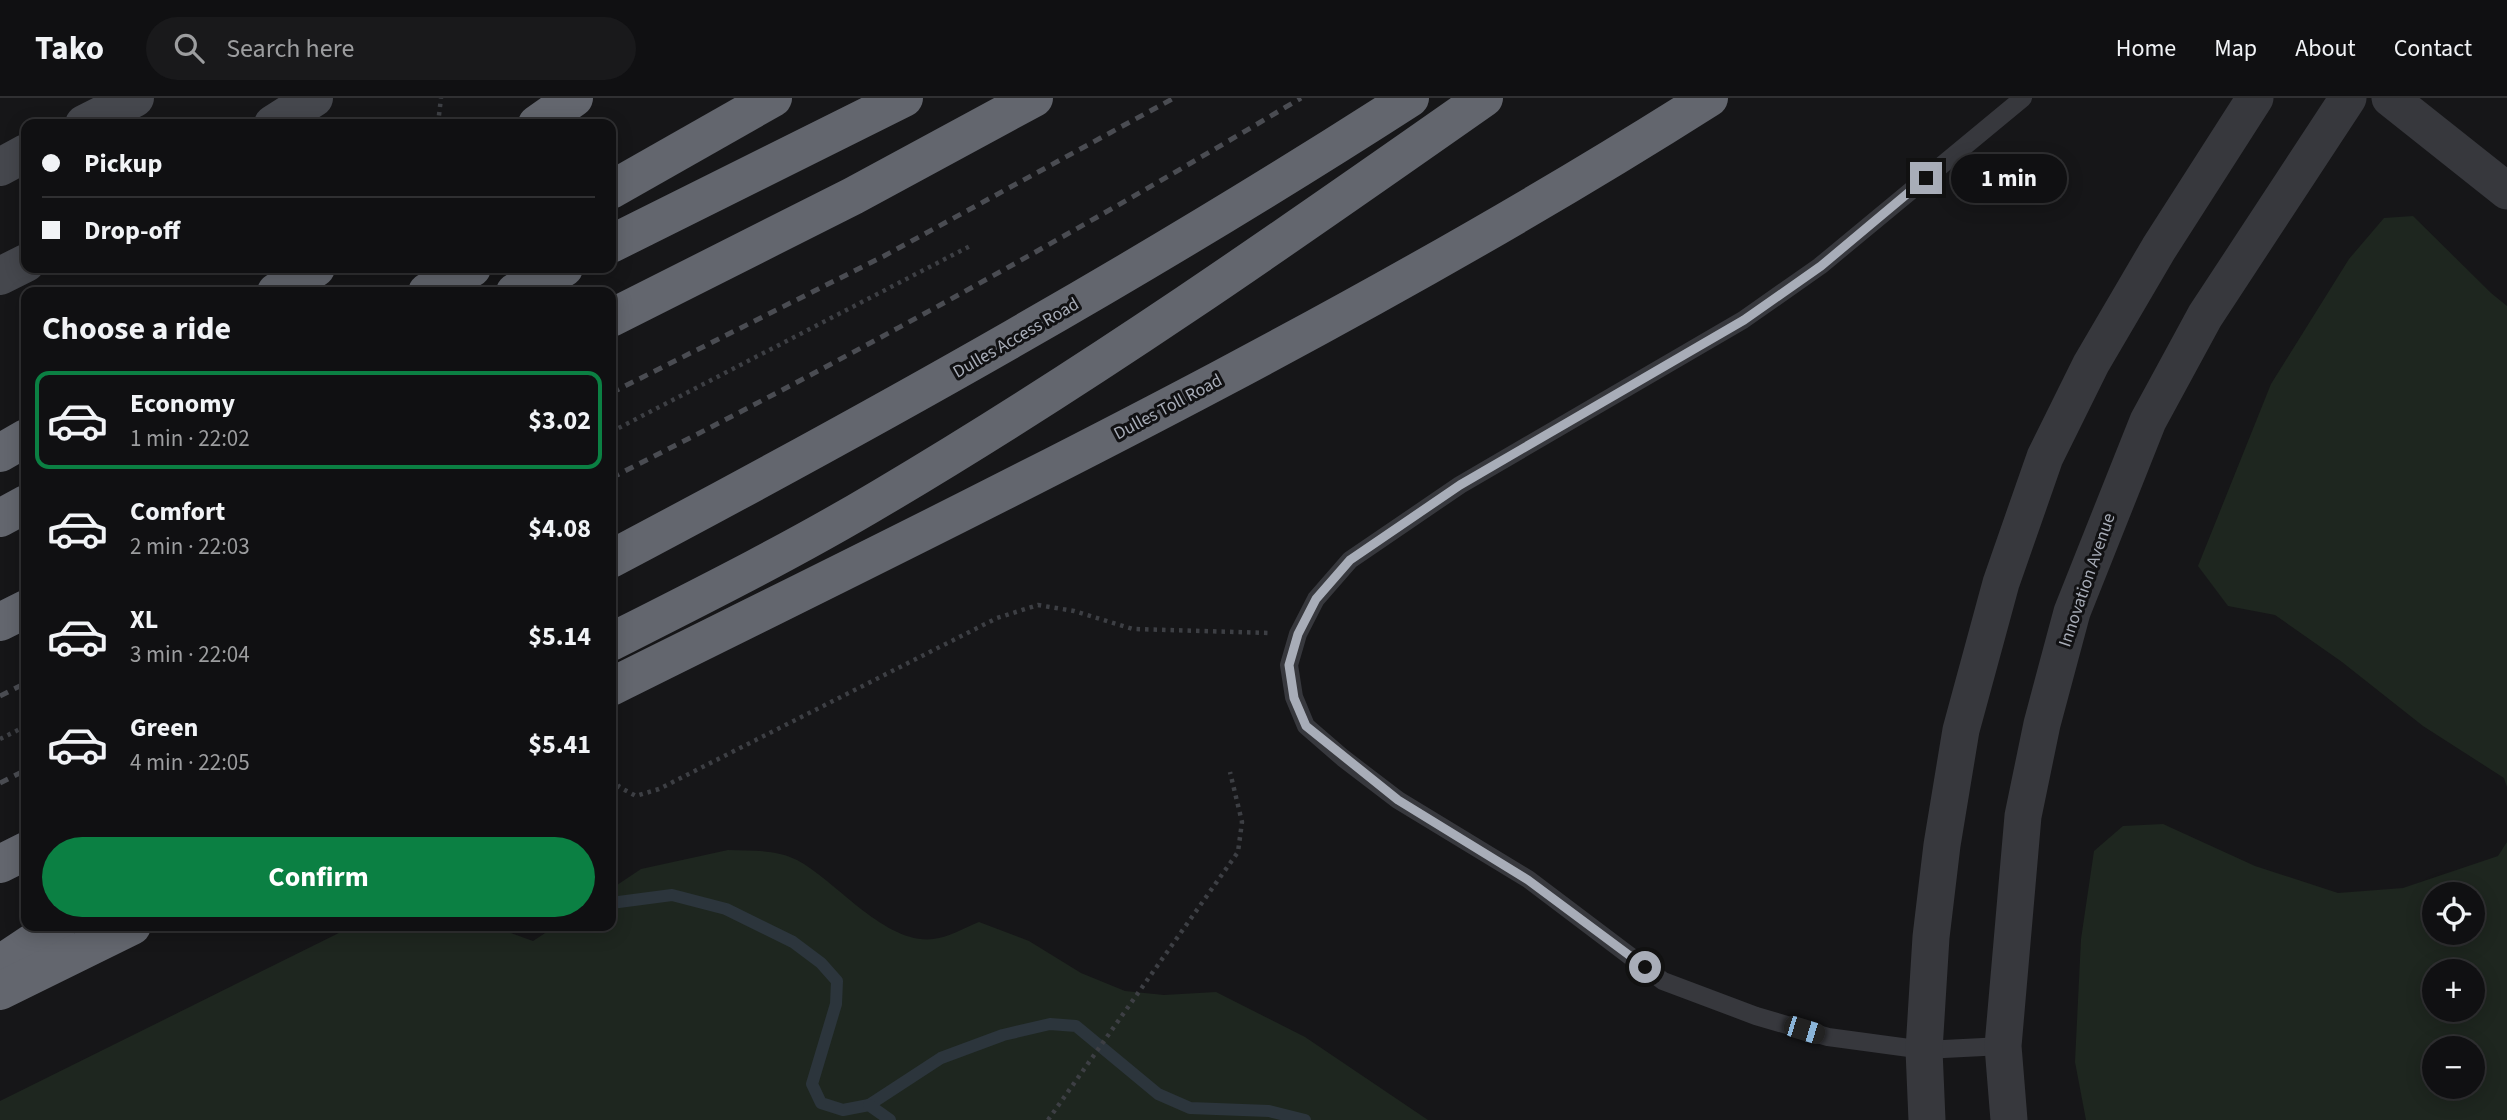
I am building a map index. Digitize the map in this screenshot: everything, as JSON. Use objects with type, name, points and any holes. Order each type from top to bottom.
[{"type":"highway","points":[[544,119],[575,98]]},
{"type":"highway","points":[[616,187],[773,98]]},
{"type":"highway","points":[[616,242],[904,98]]},
{"type":"highway","points":[[616,315],[841,202],[1034,98]]},
{"type":"highway","name":"Dulles Access Road","points":[[616,556],[985,356],[1206,225],[1409,98]]},
{"type":"highway","points":[[616,639],[836,524],[1093,368],[1199,298],[1484,98]]},
{"type":"highway","name":"Dulles Toll Road","points":[[616,685],[1032,478],[1178,402],[1425,267],[1709,98]]},
{"type":"highway","points":[[284,287],[308,273]]},
{"type":"highway","points":[[436,287],[463,273]]},
{"type":"highway","points":[[525,287],[554,273]]},
{"type":"highway","points":[[0,453],[21,441]]},
{"type":"highway","points":[[0,520],[21,507]]},
{"type":"highway","points":[[0,520],[21,514]]},
{"type":"highway","points":[[0,622],[21,612]]},
{"type":"highway","points":[[0,864],[21,854]]},
{"type":"highway","points":[[0,964],[50,931]]},
{"type":"highway","points":[[0,991],[122,931]]},
{"type":"main road","points":[[94,119],[135,98]]},
{"type":"main road","points":[[281,119],[314,98]]},
{"type":"main road","points":[[0,167],[21,156]]},
{"type":"main road","points":[[0,276],[21,266]]},
{"type":"street","points":[[1927,1120],[1924,1050],[1931,937],[1942,845],[1961,730],[2001,583],[2045,457],[2091,364],[2145,271],[2255,98]]},
{"type":"street","name":"Innovation Avenue","points":[[2009,1120],[2003,1046],[2022,816],[2042,724],[2072,612],[2148,421],[2205,316],[2348,98]]},
{"type":"street","points":[[2390,98],[2507,191]]},
{"type":"lane","points":[[2003,1046],[1924,1050],[1828,1037],[1756,1016],[1663,981],[1528,880],[1398,800],[1306,726],[1294,698],[1289,665],[1298,634],[1316,599],[1350,560],[1460,485],[1744,320],[1821,266],[2023,98]]},
{"type":"path","points":[[439,119],[441,98]]},
{"type":"path","points":[[616,429],[972,245]]},
{"type":"path","points":[[616,780],[619,787],[636,796],[659,789],[997,618],[1038,605],[1074,611],[1133,629],[1298,634]]},
{"type":"path","points":[[0,738],[21,728]]},
{"type":"path","points":[[1048,1120],[1238,852],[1242,822],[1230,772]]},
{"type":"shaded area","points":[[2413,216],[2507,306],[2507,787],[2504,778],[2423,726],[2342,662],[2275,615],[2228,606],[2198,566],[2271,384],[2349,259],[2384,218]]},
{"type":"shaded area","points":[[2163,824],[2255,866],[2338,893],[2403,888],[2498,856],[2507,842],[2507,1120],[2086,1120],[2075,1062],[2081,939],[2094,851],[2123,826]]},
{"type":"shaded area","points":[[728,850],[772,852],[789,856],[813,870],[864,911],[901,934],[920,939],[939,938],[979,922],[1029,941],[1081,973],[1125,991],[1164,995],[1216,992],[1305,1037],[1428,1120],[0,1120],[0,1101],[343,931],[505,931],[533,941],[548,931],[616,931],[616,886],[641,869]]},
{"type":"waterway","points":[[616,902],[672,895],[726,909],[793,942],[821,963],[837,981],[836,1004],[812,1084],[821,1103],[843,1110],[869,1105],[941,1058],[1003,1035],[1050,1024],[1076,1026],[1158,1094],[1190,1108],[1269,1111],[1305,1120]]},
{"type":"waterway","points":[[869,1105],[890,1120]]},
{"type":"railway","points":[[616,390],[884,256],[1174,98]]},
{"type":"railway","points":[[616,475],[786,388],[959,294],[1131,198],[1301,98]]},
{"type":"railway","points":[[0,696],[21,686]]},
{"type":"railway","points":[[0,783],[21,772]]},
{"type":"route","points":[[1645,967],[1528,880],[1398,800],[1306,726],[1294,698],[1289,665],[1298,634],[1316,599],[1350,560],[1460,485],[1744,320],[1821,266],[1926,178]]}]
